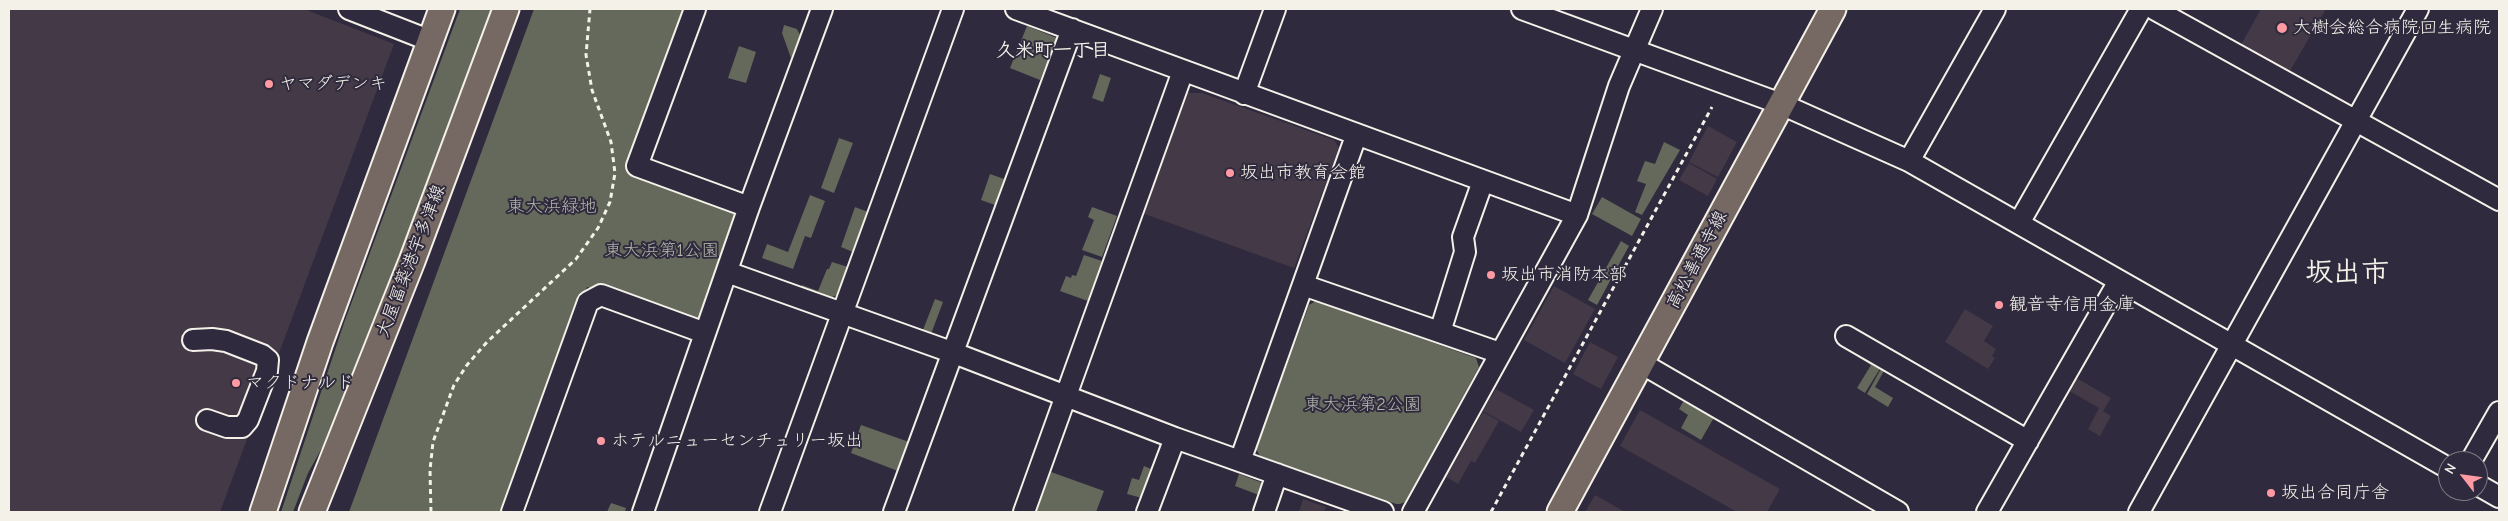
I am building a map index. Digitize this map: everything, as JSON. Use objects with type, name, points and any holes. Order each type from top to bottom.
[{"type":"main road","points":[[263,512],[320,342],[442,9]]},
{"type":"main road","name":"大屋冨築港宇多津線","points":[[312,512],[408,270],[506,9]]},
{"type":"main road","name":"高松善通寺線","points":[[1560,512],[1833,9]]},
{"type":"street","points":[[349,9],[431,40]]},
{"type":"street","points":[[695,9],[636,166],[750,207]]},
{"type":"street","points":[[643,512],[705,333],[822,9]]},
{"type":"street","points":[[770,512],[952,9]]},
{"type":"street","points":[[1016,9],[1356,136],[1577,215]]},
{"type":"street","points":[[1244,94],[1275,9]]},
{"type":"street","points":[[1522,9],[1782,104],[1910,161],[2438,462]]},
{"type":"street","points":[[1413,512],[1577,215],[1620,86],[1652,9]]},
{"type":"street","points":[[1910,161],[1995,9]]},
{"type":"street","points":[[2019,223],[2142,9]]},
{"type":"street","points":[[2154,9],[2499,200]]},
{"type":"street","points":[[2139,512],[2418,9]]},
{"type":"street","points":[[894,512],[954,354],[1072,30]]},
{"type":"street","points":[[1024,512],[1183,71]]},
{"type":"street","points":[[1240,461],[1356,136]]},
{"type":"street","points":[[1440,332],[1465,252],[1463,237],[1483,181]]},
{"type":"street","points":[[727,272],[954,354],[1175,438],[1383,512]]},
{"type":"street","points":[[1988,512],[2119,281]]},
{"type":"street","points":[[1303,285],[1500,353]]},
{"type":"street","points":[[512,512],[588,302],[601,295],[705,333]]},
{"type":"street","points":[[1846,336],[2028,441]]},
{"type":"street","points":[[193,340],[212,338],[226,341],[262,355],[268,360],[267,371],[251,412],[242,427],[227,428],[208,420]]},
{"type":"street","points":[[1641,363],[1898,512]]},
{"type":"street","points":[[2478,451],[2499,412]]},
{"type":"street","points":[[1147,512],[1175,438]]},
{"type":"street","points":[[1264,512],[1277,474]]},
{"type":"street","points":[[2488,491],[2499,497]]},
{"type":"path","points":[[431,512],[430,470],[433,442],[454,385],[467,365],[487,342],[576,259],[598,228],[610,202],[615,173],[611,142],[592,90],[586,55],[590,9]]},
{"type":"path","points":[[1491,512],[1712,106]]},
{"type":"shaded area","points":[[9,9],[304,9],[394,44],[220,512],[9,512]]},
{"type":"shaded area","name":"大樹会総合病院回生病院","points":[[2261,9],[2326,9],[2287,76],[2239,48]]},
{"type":"shaded area","points":[[1187,93],[1202,93],[1334,140],[1339,148],[1294,268],[1142,213]]},
{"type":"shaded area","points":[[1708,126],[1737,142],[1718,177],[1689,162]]},
{"type":"shaded area","points":[[1689,163],[1717,179],[1708,196],[1679,180]]},
{"type":"shaded area","points":[[1554,286],[1595,309],[1565,363],[1524,340]]},
{"type":"shaded area","points":[[1965,309],[1993,326],[1984,341],[1996,349],[1992,356],[1995,358],[1988,369],[1945,342]]},
{"type":"shaded area","points":[[1590,342],[1618,357],[1601,389],[1573,374]]},
{"type":"shaded area","points":[[2073,376],[2111,398],[2103,411],[2111,416],[2100,436],[2088,429],[2099,408],[2066,389]]},
{"type":"shaded area","points":[[1496,389],[1534,410],[1521,432],[1483,411]]},
{"type":"shaded area","points":[[1640,410],[1780,489],[1767,512],[1737,512],[1620,446]]},
{"type":"shaded area","points":[[1483,412],[1499,421],[1475,463],[1471,461],[1458,484],[1446,477]]},
{"type":"shaded area","points":[[1595,495],[1625,512],[1585,512]]},
{"type":"shaded area","points":[[1303,499],[1326,507],[1324,512],[1299,512]]},
{"type":"green space","points":[[460,9],[495,9],[374,337],[336,423],[308,473],[293,512],[281,512],[344,323]]},
{"type":"green space","name":"東大浜緑地","points":[[534,9],[689,9],[630,172],[733,212],[736,218],[701,318],[692,322],[587,287],[504,512],[349,512]]},
{"type":"green space","points":[[784,25],[797,29],[800,35],[791,58],[782,33]]},
{"type":"green space","points":[[1027,26],[1057,38],[1040,80],[1010,68]]},
{"type":"green space","points":[[739,46],[756,52],[746,83],[728,78]]},
{"type":"green space","points":[[1100,74],[1111,78],[1103,102],[1092,98]]},
{"type":"green space","points":[[839,138],[853,143],[834,193],[821,188]]},
{"type":"green space","points":[[1664,142],[1680,150],[1642,215],[1635,212],[1646,184],[1637,181],[1645,161],[1655,164]]},
{"type":"green space","points":[[990,174],[1004,179],[995,205],[981,200]]},
{"type":"green space","points":[[810,195],[825,201],[811,238],[805,236],[793,269],[762,258],[767,244],[788,252]]},
{"type":"green space","points":[[1602,197],[1641,219],[1632,236],[1592,214]]},
{"type":"green space","points":[[855,207],[868,212],[853,252],[841,247]]},
{"type":"green space","points":[[1092,207],[1117,216],[1102,257],[1082,250],[1094,220],[1088,217]]},
{"type":"green space","points":[[1621,241],[1629,246],[1597,305],[1588,300]]},
{"type":"green space","points":[[1084,255],[1102,261],[1088,301],[1060,291],[1066,276],[1071,278],[1072,275],[1076,276]]},
{"type":"green space","points":[[832,262],[848,267],[837,295],[830,298],[801,287],[802,285],[818,291]]},
{"type":"green space","points":[[935,299],[943,302],[931,334],[923,330]]},
{"type":"green space","name":"東大浜第2公園","points":[[1316,301],[1476,358],[1479,367],[1405,502],[1396,504],[1260,456],[1256,449],[1309,305]]},
{"type":"green space","points":[[1859,354],[1881,367],[1865,393],[1857,388],[1871,365],[1858,357]]},
{"type":"green space","points":[[1882,367],[1885,369],[1875,387],[1893,398],[1888,407],[1867,394]]},
{"type":"green space","points":[[1686,397],[1716,414],[1701,440],[1681,428],[1688,415],[1679,409]]},
{"type":"green space","points":[[861,425],[909,442],[898,471],[851,453]]},
{"type":"green space","points":[[1144,466],[1151,469],[1142,498],[1127,494],[1132,478],[1139,480]]},
{"type":"green space","points":[[1051,472],[1104,491],[1096,512],[1036,512]]},
{"type":"green space","points":[[1239,474],[1263,485],[1259,495],[1235,486]]},
{"type":"green space","points":[[611,503],[626,508],[625,512],[607,512]]},
{"type":"place","name":"大樹会総合病院回生病院","points":[[2282,28]]},
{"type":"place","name":"ヤマダデンキ","points":[[269,84]]},
{"type":"place","name":"坂出市教育会館","points":[[1230,173]]},
{"type":"place","name":"坂出市消防本部","points":[[1491,275]]},
{"type":"place","name":"観音寺信用金庫","points":[[1999,305]]},
{"type":"place","name":"マクドナルド","points":[[236,383]]},
{"type":"place","name":"ホテルニューセンチュリー坂出","points":[[601,441]]},
{"type":"place","name":"坂出合同庁舎","points":[[2271,493]]},
{"type":"district","name":"久米町一丁目","points":[[1053,51]]},
{"type":"district","name":"坂出市","points":[[2347,273]]},
{"type":"park label","name":"東大浜第1公園","points":[[662,251]]}]
